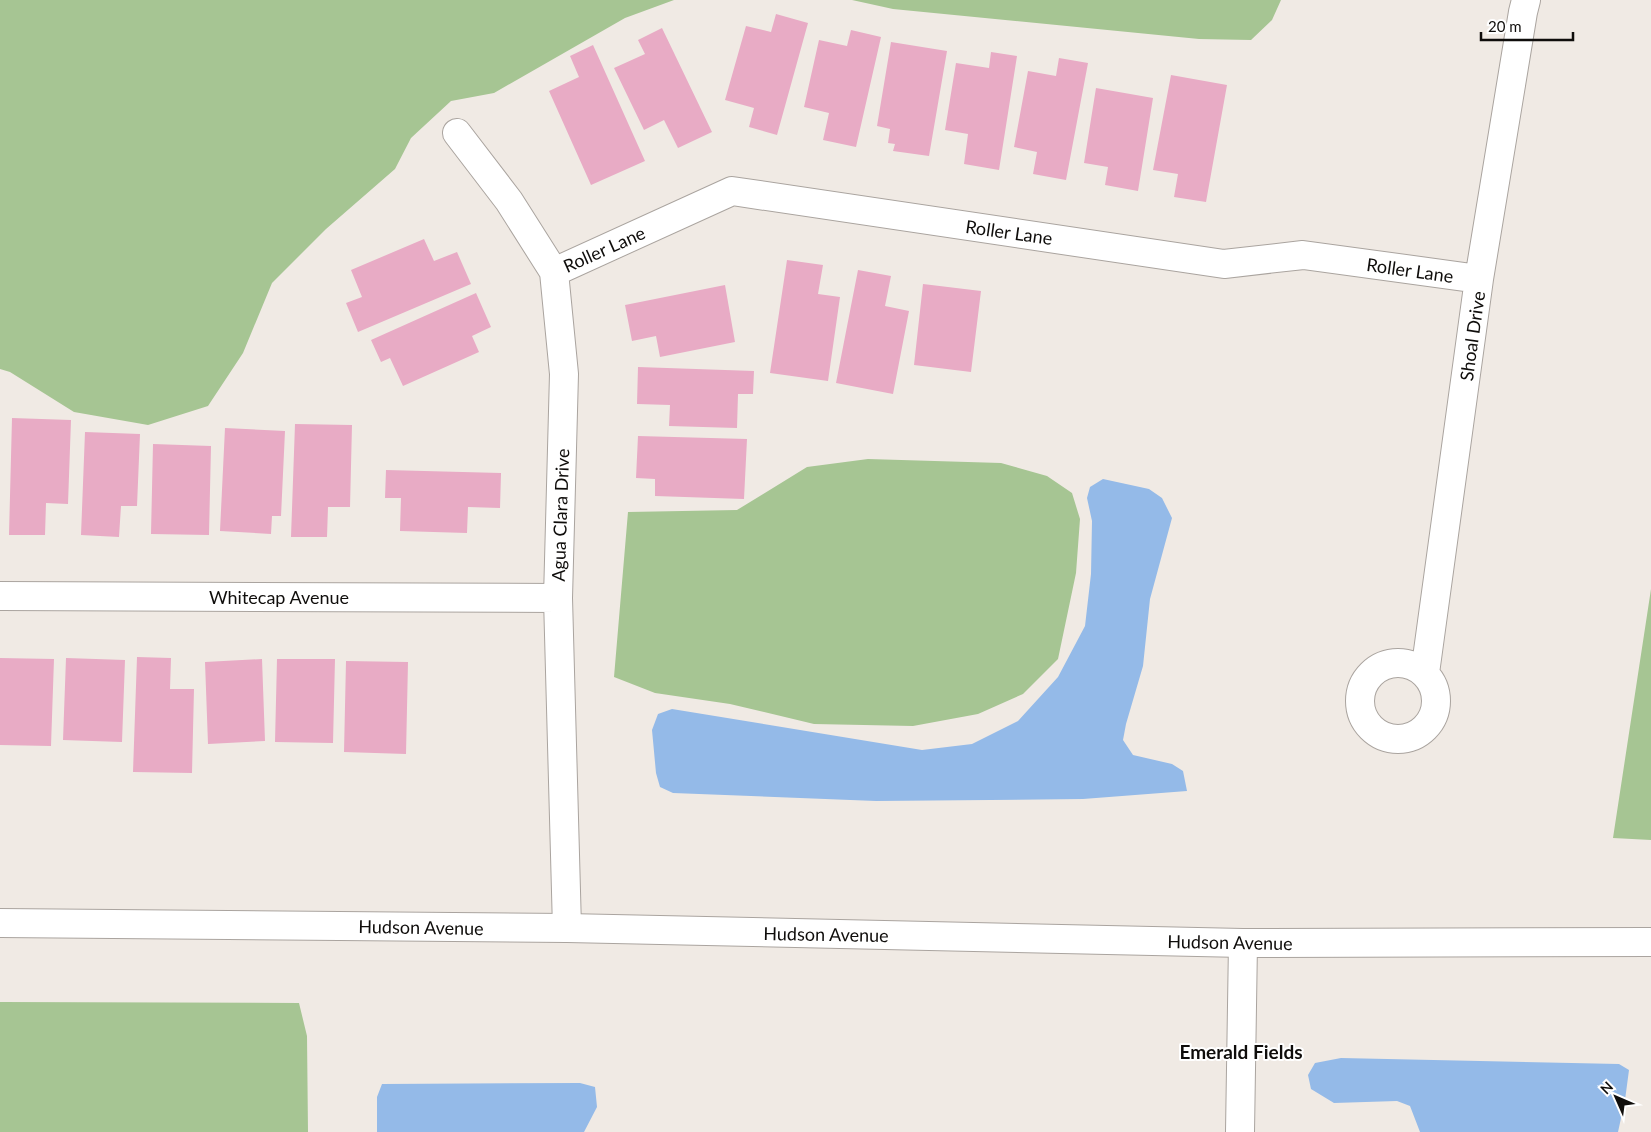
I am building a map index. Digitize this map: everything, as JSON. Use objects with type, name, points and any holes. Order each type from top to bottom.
[{"type":"street","name":"Shoal Drive","points":[[1425,673],[1479,280],[1522,12],[1526,0]]},
{"type":"street","name":"Agua Clara Drive","points":[[456,133],[509,201],[554,272],[564,374],[558,598],[566,928]]},
{"type":"street","name":"Roller Lane","points":[[554,272],[732,192],[1224,264],[1303,255],[1479,280]]},
{"type":"street","name":"Whitecap Avenue","points":[[0,596],[558,598]]},
{"type":"street","name":"Hudson Avenue","points":[[0,923],[566,928],[1243,943],[1651,942]]},
{"type":"street","points":[[1240,1132],[1243,943]]},
{"type":"green space","points":[[0,0],[674,0],[625,18],[494,93],[451,101],[411,138],[395,169],[326,229],[272,283],[243,353],[208,406],[148,425],[74,412],[10,372],[0,369]]},
{"type":"green space","points":[[852,0],[1281,0],[1272,20],[1251,40],[1199,39],[893,9]]},
{"type":"green space","points":[[868,459],[1001,463],[1047,476],[1072,493],[1080,519],[1076,573],[1058,659],[1023,694],[978,714],[913,726],[814,724],[730,704],[655,693],[614,677],[628,512],[737,510],[807,467]]},
{"type":"green space","points":[[1651,589],[1651,840],[1613,838]]},
{"type":"green space","points":[[0,1002],[299,1003],[307,1036],[308,1132],[0,1132]]},
{"type":"water","points":[[1103,479],[1149,489],[1162,498],[1172,518],[1150,599],[1143,666],[1123,740],[1133,755],[1172,764],[1183,771],[1187,791],[1083,799],[876,801],[673,793],[660,787],[656,773],[652,730],[658,714],[672,709],[922,750],[972,744],[1018,721],[1058,677],[1085,626],[1091,574],[1092,521],[1087,498],[1090,487]]},
{"type":"water","points":[[1341,1058],[1619,1064],[1629,1070],[1618,1132],[1420,1132],[1410,1106],[1397,1101],[1334,1103],[1311,1089],[1308,1075],[1315,1063]]},
{"type":"water","points":[[580,1083],[595,1087],[597,1107],[584,1132],[377,1132],[377,1097],[382,1084]]},
{"type":"building","points":[[776,14],[808,23],[777,135],[749,127],[754,108],[725,100],[746,26],[771,32]]},
{"type":"building","points":[[662,28],[712,132],[678,148],[664,120],[644,130],[614,68],[645,54],[638,40]]},
{"type":"building","points":[[851,30],[881,37],[856,147],[823,140],[829,113],[804,107],[819,40],[847,46]]},
{"type":"building","points":[[891,42],[947,51],[929,156],[893,151],[895,144],[888,143],[890,129],[877,126]]},
{"type":"building","points":[[593,45],[645,161],[591,185],[549,91],[579,77],[570,56]]},
{"type":"building","points":[[991,52],[1017,56],[999,170],[964,164],[968,134],[945,130],[956,63],[989,68]]},
{"type":"building","points":[[1059,58],[1088,63],[1066,180],[1033,174],[1037,152],[1014,147],[1028,71],[1056,76]]},
{"type":"building","points":[[1171,75],[1227,85],[1206,202],[1174,197],[1178,174],[1153,170]]},
{"type":"building","points":[[1096,88],[1153,98],[1138,191],[1105,185],[1108,167],[1084,163]]},
{"type":"building","points":[[424,239],[434,261],[457,252],[471,284],[358,332],[346,303],[362,297],[351,270]]},
{"type":"building","points":[[787,260],[823,265],[818,294],[840,297],[828,381],[770,373]]},
{"type":"building","points":[[858,270],[891,276],[885,306],[909,311],[893,394],[836,383]]},
{"type":"building","points":[[923,284],[981,291],[971,372],[914,365]]},
{"type":"building","points":[[725,285],[735,342],[660,357],[656,336],[632,341],[625,305]]},
{"type":"building","points":[[476,293],[491,327],[472,336],[479,352],[403,386],[390,358],[381,362],[371,340]]},
{"type":"building","points":[[638,367],[754,371],[753,394],[738,394],[737,428],[669,426],[670,405],[637,404]]},
{"type":"building","points":[[12,418],[71,420],[68,504],[46,503],[45,535],[9,535]]},
{"type":"building","points":[[295,424],[352,425],[350,507],[328,507],[327,537],[291,537]]},
{"type":"building","points":[[225,428],[285,431],[281,516],[272,516],[271,534],[220,531]]},
{"type":"building","points":[[85,432],[140,434],[137,506],[121,506],[119,537],[81,535]]},
{"type":"building","points":[[638,436],[747,439],[744,499],[655,496],[655,479],[636,478]]},
{"type":"building","points":[[153,444],[211,446],[209,535],[151,534]]},
{"type":"building","points":[[386,470],[501,473],[500,508],[468,507],[467,533],[400,531],[401,498],[385,498]]},
{"type":"building","points":[[137,657],[171,658],[170,689],[194,689],[192,773],[133,772]]},
{"type":"building","points":[[0,658],[54,659],[51,746],[0,745]]},
{"type":"building","points":[[66,658],[125,660],[122,742],[63,740]]},
{"type":"building","points":[[262,659],[265,741],[208,744],[205,662]]},
{"type":"building","points":[[277,659],[335,659],[333,743],[275,742]]},
{"type":"building","points":[[346,661],[408,662],[406,754],[344,752]]},
{"type":"district","name":"Emerald Fields","points":[[1241,1051]]}]
